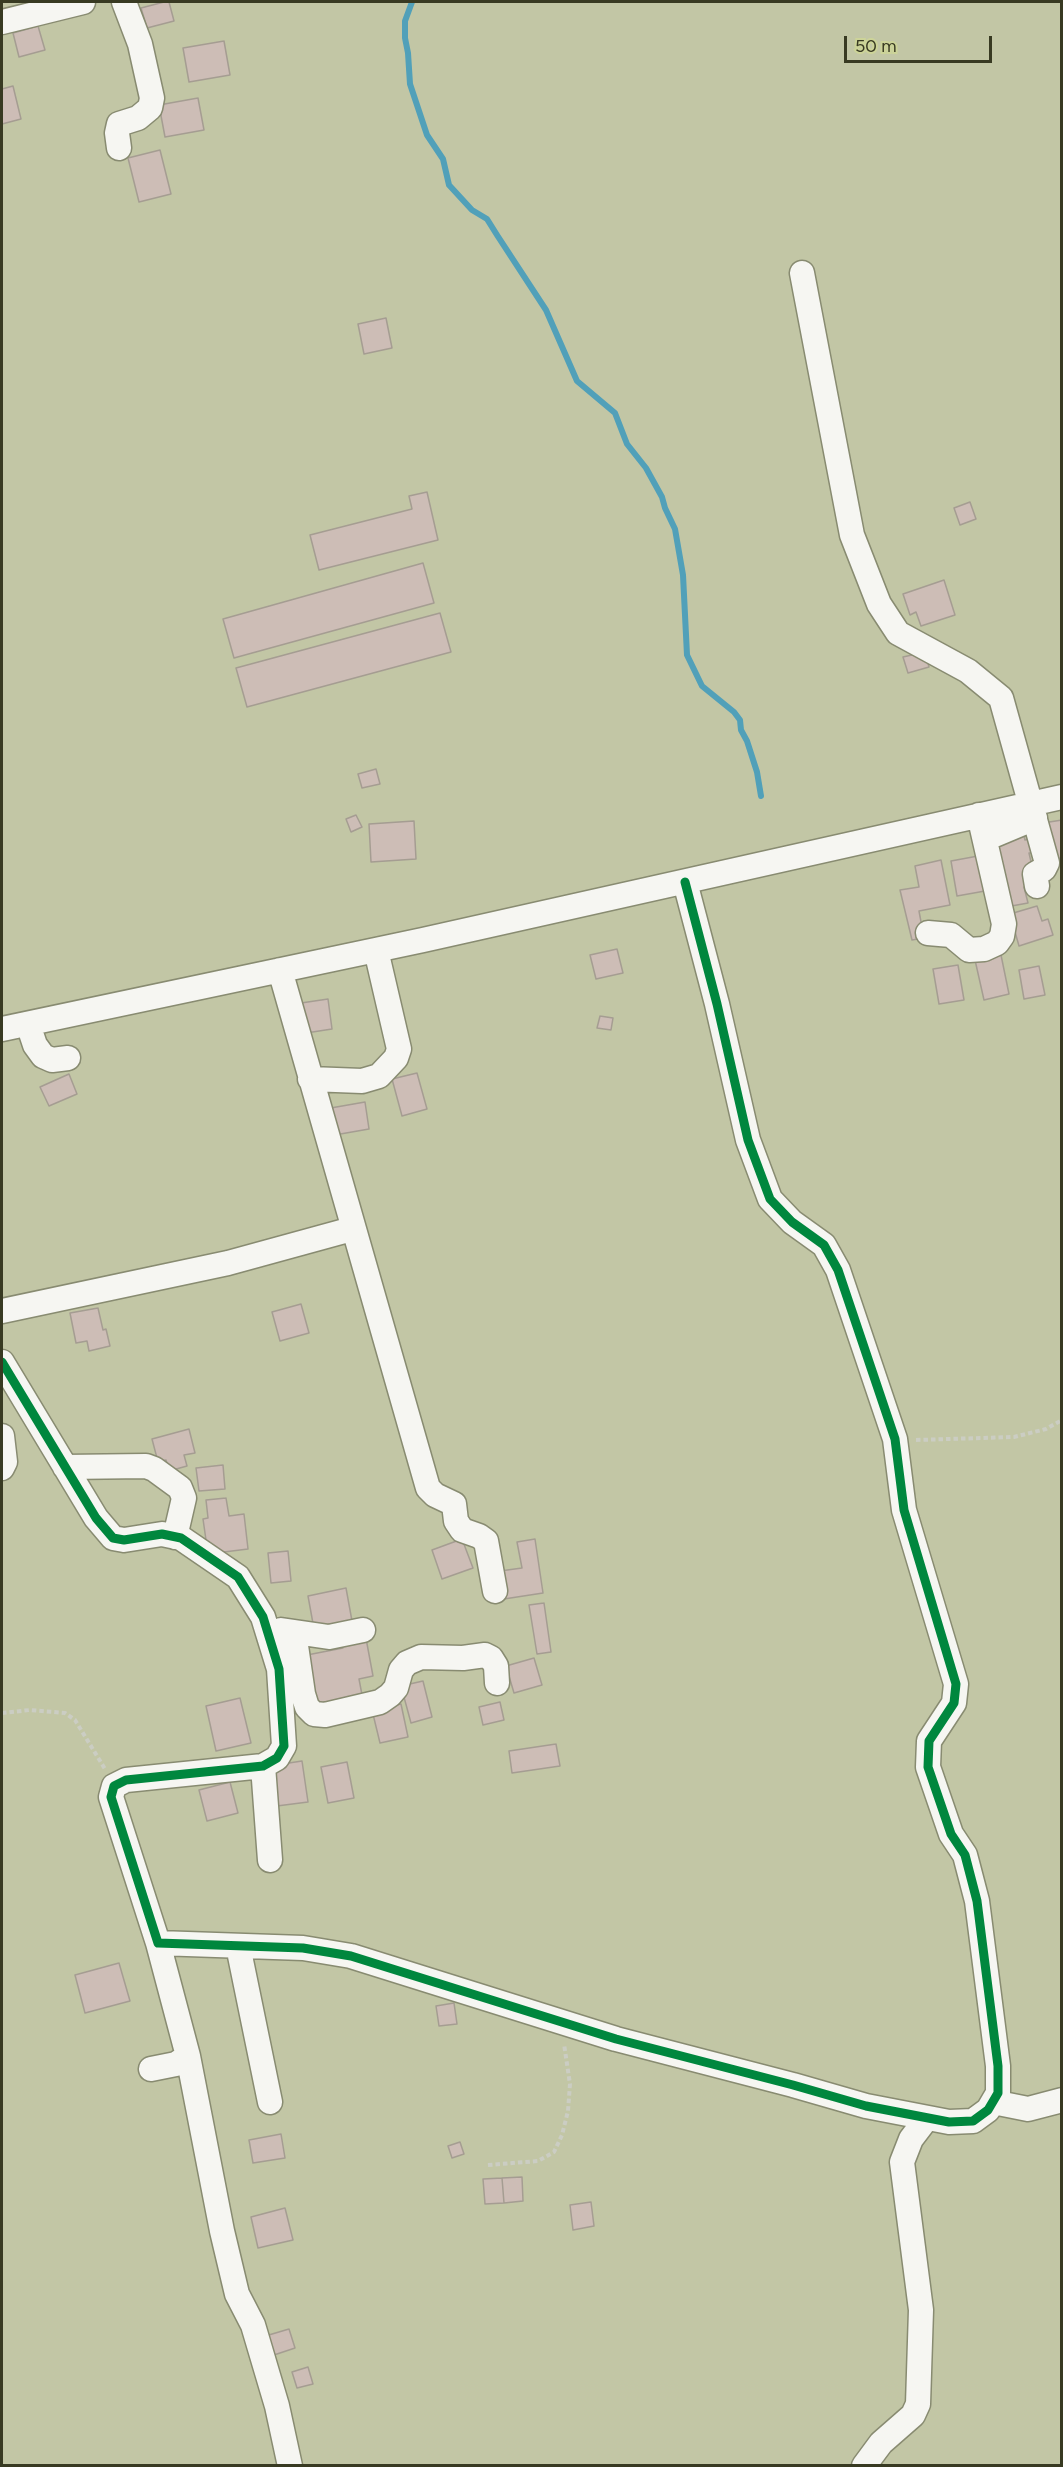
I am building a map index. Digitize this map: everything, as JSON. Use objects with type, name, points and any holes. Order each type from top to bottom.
[{"type":"street","points":[[2,22],[83,2]]},
{"type":"street","points":[[119,148],[117,133],[119,124],[138,118],[150,108],[153,98],[140,44],[124,2]]},
{"type":"street","points":[[802,273],[852,535],[879,604],[898,633],[968,671],[1001,698],[1047,863],[1044,869],[1035,874],[1037,886]]},
{"type":"street","points":[[985,839],[1062,797]]},
{"type":"street","points":[[2,1029],[376,950],[980,815],[1034,811]]},
{"type":"street","points":[[928,933],[951,935],[969,950],[984,949],[997,943],[1002,936],[1004,924],[980,815]]},
{"type":"street","points":[[158,1943],[303,1948],[351,1956],[616,2039],[866,2106],[949,2122],[973,2121],[988,2110],[998,2092],[998,2066],[977,1901],[965,1856],[951,1834],[928,1767],[929,1741],[954,1703],[956,1684],[903,1510],[895,1439],[838,1270],[824,1245],[792,1222],[770,1199],[748,1140],[717,1004],[685,882]]},
{"type":"street","points":[[310,1079],[362,1081],[379,1076],[396,1058],[399,1049],[376,950]]},
{"type":"street","points":[[280,970],[352,1229],[428,1488],[435,1496],[454,1504],[456,1521],[462,1530],[486,1541],[495,1591]]},
{"type":"street","points":[[28,1024],[34,1046],[43,1056],[52,1060],[68,1058]]},
{"type":"street","points":[[2,1311],[228,1263],[352,1229]]},
{"type":"street","points":[[2,1362],[96,1518],[113,1538],[124,1540],[162,1534],[181,1538],[238,1577],[263,1617],[279,1669],[284,1746],[277,1758],[263,1766],[126,1780],[114,1786],[111,1797],[158,1943],[188,2056],[222,2231],[237,2294],[253,2325],[278,2406],[291,2466]]},
{"type":"street","points":[[2,1436],[5,1462],[2,1468]]},
{"type":"street","points":[[65,1467],[146,1466],[154,1469],[180,1488],[184,1498],[175,1537]]},
{"type":"street","points":[[267,1629],[329,1637],[363,1630]]},
{"type":"street","points":[[294,1632],[303,1694],[307,1707],[314,1714],[326,1714],[380,1702],[396,1688],[401,1670],[407,1663],[421,1657],[463,1658],[485,1655],[491,1658],[496,1666],[496,1683]]},
{"type":"street","points":[[263,1766],[270,1860]]},
{"type":"street","points":[[238,1946],[270,2102]]},
{"type":"street","points":[[151,2069],[176,2064],[188,2056]]},
{"type":"street","points":[[993,2102],[1028,2109],[1062,2100]]},
{"type":"street","points":[[864,2466],[881,2443],[913,2415],[918,2404],[921,2310],[902,2162],[911,2139],[927,2118]]},
{"type":"path","points":[[895,1439],[930,1441],[1014,1437],[1046,1429],[1062,1420]]},
{"type":"path","points":[[2,1713],[30,1710],[65,1713],[81,1728],[114,1786]]},
{"type":"path","points":[[488,2165],[538,2161],[554,2152],[562,2135],[568,2110],[570,2084],[561,2022]]},
{"type":"building","points":[[169,2],[174,21],[147,28],[141,8]]},
{"type":"building","points":[[38,26],[45,50],[19,57],[13,33]]},
{"type":"building","points":[[224,41],[230,75],[189,82],[183,48]]},
{"type":"building","points":[[13,86],[21,119],[2,124],[2,89]]},
{"type":"building","points":[[198,98],[204,130],[165,137],[159,105]]},
{"type":"building","points":[[160,150],[171,194],[139,202],[128,158]]},
{"type":"building","points":[[386,318],[392,348],[364,354],[358,324]]},
{"type":"building","points":[[427,492],[438,540],[319,570],[310,535],[412,509],[409,496]]},
{"type":"building","points":[[970,502],[976,519],[960,525],[954,508]]},
{"type":"building","points":[[423,563],[434,603],[234,658],[223,619]]},
{"type":"building","points":[[944,580],[955,615],[921,626],[916,612],[910,615],[903,594]]},
{"type":"building","points":[[440,613],[451,652],[247,707],[236,668]]},
{"type":"building","points":[[925,652],[929,667],[908,673],[903,657]]},
{"type":"building","points":[[376,769],[380,784],[362,788],[358,774]]},
{"type":"building","points":[[356,815],[362,827],[351,832],[346,819]]},
{"type":"building","points":[[1062,820],[1062,858],[1049,860],[1043,823]]},
{"type":"building","points":[[414,821],[416,859],[371,862],[369,824]]},
{"type":"building","points":[[1024,836],[1025,840],[1033,838],[1036,852],[1029,853],[1036,884],[1024,887],[1028,903],[1006,907],[991,843]]},
{"type":"building","points":[[978,856],[985,891],[957,896],[951,861]]},
{"type":"building","points":[[941,860],[950,905],[919,911],[924,938],[912,940],[900,890],[919,887],[915,866]]},
{"type":"building","points":[[1037,906],[1042,921],[1048,919],[1053,935],[1019,946],[1010,914]]},
{"type":"building","points":[[617,949],[623,973],[596,979],[590,955]]},
{"type":"building","points":[[1001,955],[1009,994],[984,1000],[975,960]]},
{"type":"building","points":[[958,965],[964,1000],[939,1004],[933,969]]},
{"type":"building","points":[[1039,966],[1045,995],[1024,999],[1019,970]]},
{"type":"building","points":[[328,999],[332,1029],[306,1033],[301,1003]]},
{"type":"building","points":[[600,1016],[613,1018],[611,1030],[597,1028]]},
{"type":"building","points":[[417,1073],[427,1109],[402,1116],[392,1079]]},
{"type":"building","points":[[69,1074],[77,1094],[49,1106],[40,1087]]},
{"type":"building","points":[[365,1102],[369,1129],[329,1136],[325,1109]]},
{"type":"building","points":[[301,1304],[309,1333],[280,1341],[272,1312]]},
{"type":"building","points":[[98,1308],[103,1330],[106,1329],[110,1346],[89,1351],[87,1341],[76,1343],[70,1313]]},
{"type":"building","points":[[189,1429],[195,1453],[184,1455],[187,1466],[169,1471],[166,1460],[158,1462],[152,1439]]},
{"type":"building","points":[[223,1465],[225,1489],[199,1491],[196,1468]]},
{"type":"building","points":[[226,1498],[229,1516],[244,1514],[248,1549],[208,1554],[203,1519],[208,1518],[206,1500]]},
{"type":"building","points":[[462,1539],[473,1568],[442,1579],[432,1550]]},
{"type":"building","points":[[535,1539],[543,1593],[504,1599],[500,1571],[522,1568],[517,1542]]},
{"type":"building","points":[[288,1551],[291,1581],[271,1583],[268,1553]]},
{"type":"building","points":[[346,1588],[352,1621],[314,1629],[308,1596]]},
{"type":"building","points":[[544,1603],[551,1652],[537,1654],[529,1605]]},
{"type":"building","points":[[365,1633],[373,1676],[359,1679],[363,1700],[318,1709],[307,1655],[343,1648],[341,1638]]},
{"type":"building","points":[[534,1658],[542,1685],[514,1693],[506,1666]]},
{"type":"building","points":[[423,1681],[432,1717],[411,1723],[401,1686]]},
{"type":"building","points":[[240,1698],[251,1743],[216,1751],[206,1706]]},
{"type":"building","points":[[500,1702],[504,1720],[483,1725],[479,1707]]},
{"type":"building","points":[[401,1704],[408,1737],[380,1743],[372,1710]]},
{"type":"building","points":[[556,1744],[560,1766],[512,1773],[509,1751]]},
{"type":"building","points":[[302,1761],[308,1802],[269,1807],[263,1767]]},
{"type":"building","points":[[347,1762],[354,1798],[328,1803],[321,1767]]},
{"type":"building","points":[[230,1782],[238,1813],[207,1821],[199,1790]]},
{"type":"building","points":[[119,1963],[130,2001],[85,2013],[75,1975]]},
{"type":"building","points":[[454,2003],[457,2024],[439,2026],[436,2006]]},
{"type":"building","points":[[281,2134],[285,2158],[253,2163],[249,2140]]},
{"type":"building","points":[[460,2142],[464,2154],[452,2158],[448,2146]]},
{"type":"building","points":[[522,2177],[523,2201],[504,2203],[502,2178]]},
{"type":"building","points":[[502,2178],[504,2203],[485,2204],[483,2179]]},
{"type":"building","points":[[591,2202],[594,2226],[573,2230],[570,2205]]},
{"type":"building","points":[[285,2208],[293,2240],[258,2248],[251,2217]]},
{"type":"building","points":[[289,2329],[295,2348],[268,2357],[262,2337]]},
{"type":"building","points":[[308,2367],[313,2384],[297,2388],[292,2372]]},
{"type":"waterway","points":[[412,2],[405,21],[410,84],[427,135],[443,159],[449,185],[472,210],[487,219],[546,310],[577,381],[615,413],[627,444],[646,468],[662,497],[675,529],[683,575],[687,655],[702,686],[734,712],[740,720],[741,730],[757,772],[761,796]]},
{"type":"cycle path","points":[[2,1362],[96,1518],[113,1538],[124,1540],[162,1534],[181,1538],[238,1577],[263,1617],[279,1669],[284,1746],[277,1758],[263,1766],[126,1780],[114,1786],[111,1797],[158,1943],[303,1948],[351,1956],[616,2039],[866,2106],[949,2122],[973,2121],[988,2110],[998,2093],[998,2066],[977,1901],[965,1855],[951,1834],[928,1767],[929,1741],[954,1703],[956,1684],[904,1510],[895,1439],[838,1270],[824,1245],[792,1222],[770,1199],[748,1140],[717,1004],[685,882]]}]
